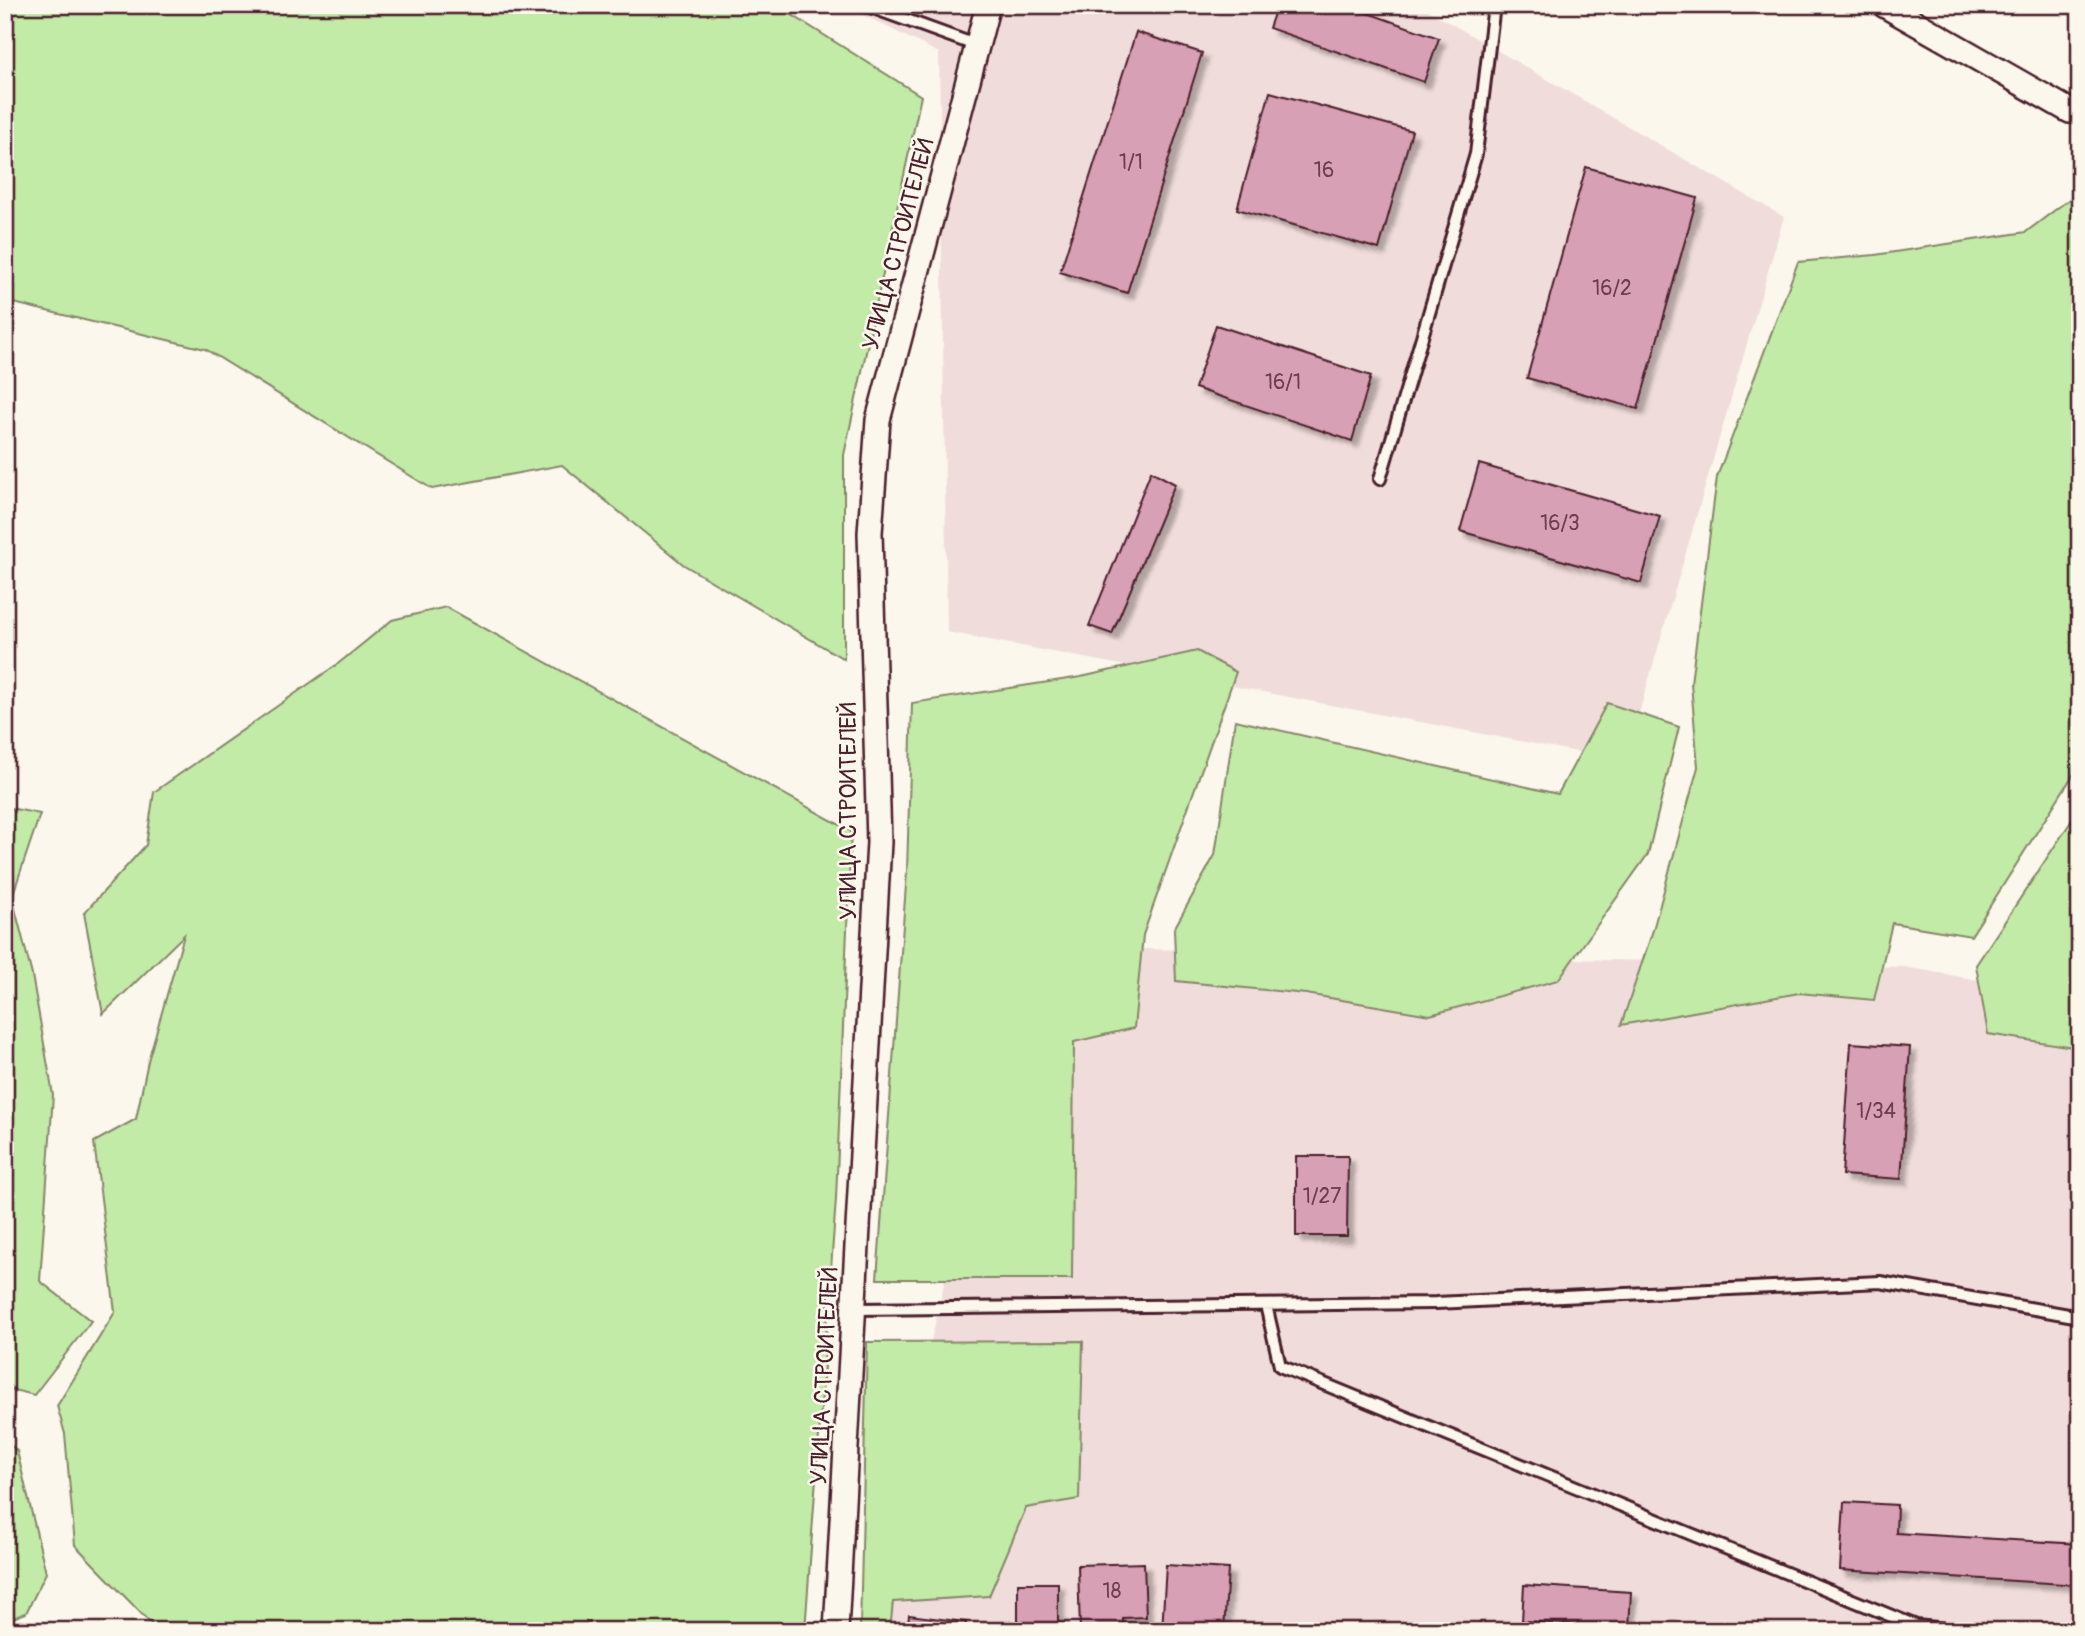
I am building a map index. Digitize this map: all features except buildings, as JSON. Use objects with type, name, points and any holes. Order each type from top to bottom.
[{"type":"street","name":"УЛИЦА СТРОИТЕЛЕЙ","points":[[836,1631],[878,842],[870,533],[878,420],[988,5]]},
{"type":"street","points":[[1884,5],[2070,111],[2080,111]]},
{"type":"lane","points":[[865,5],[978,46]]},
{"type":"lane","points":[[1380,479],[1476,154],[1494,5]]},
{"type":"lane","points":[[854,1309],[1436,1303],[1880,1282],[2080,1317]]},
{"type":"lane","points":[[1266,1305],[1280,1366],[1916,1626],[1968,1631]]},
{"type":"shaded area","points":[[843,5],[1419,5],[1784,217],[1625,761],[947,632],[939,53]]},
{"type":"shaded area","points":[[1021,946],[1905,967],[2080,998],[2080,1631],[865,1631]]},
{"type":"green space","points":[[5,5],[776,5],[921,96],[844,455],[844,659],[684,565],[562,465],[432,489],[205,349],[5,301]]},
{"type":"green space","points":[[2080,191],[2080,764],[1971,936],[1892,923],[1874,1000],[1799,993],[1621,1025],[1653,930],[1698,767],[1691,683],[1717,477],[1798,262],[1875,255],[2026,232]]},
{"type":"green space","points":[[446,607],[851,831],[836,1199],[805,1631],[158,1631],[75,1545],[65,1434],[57,1406],[115,1312],[94,1142],[136,1119],[148,1061],[184,935],[103,1014],[84,913],[146,845],[154,792],[339,663],[392,620]]},
{"type":"green space","points":[[1197,651],[1236,672],[1143,935],[1134,1028],[1074,1042],[1072,1279],[877,1279],[907,871],[912,703],[1081,677]]},
{"type":"green space","points":[[1607,703],[1679,727],[1648,854],[1558,980],[1430,1015],[1306,994],[1176,981],[1174,929],[1215,855],[1235,720],[1558,794]]},
{"type":"green space","points":[[5,807],[40,814],[12,897],[32,975],[53,1095],[40,1281],[91,1321],[34,1395],[5,1388]]},
{"type":"green space","points":[[2080,808],[2080,1048],[1988,1034],[1976,965]]},
{"type":"green space","points":[[1083,1341],[1079,1499],[1026,1508],[989,1596],[893,1602],[890,1631],[860,1631],[867,1342]]},
{"type":"green space","points":[[5,1440],[17,1451],[46,1573],[26,1613],[5,1621]]}]
